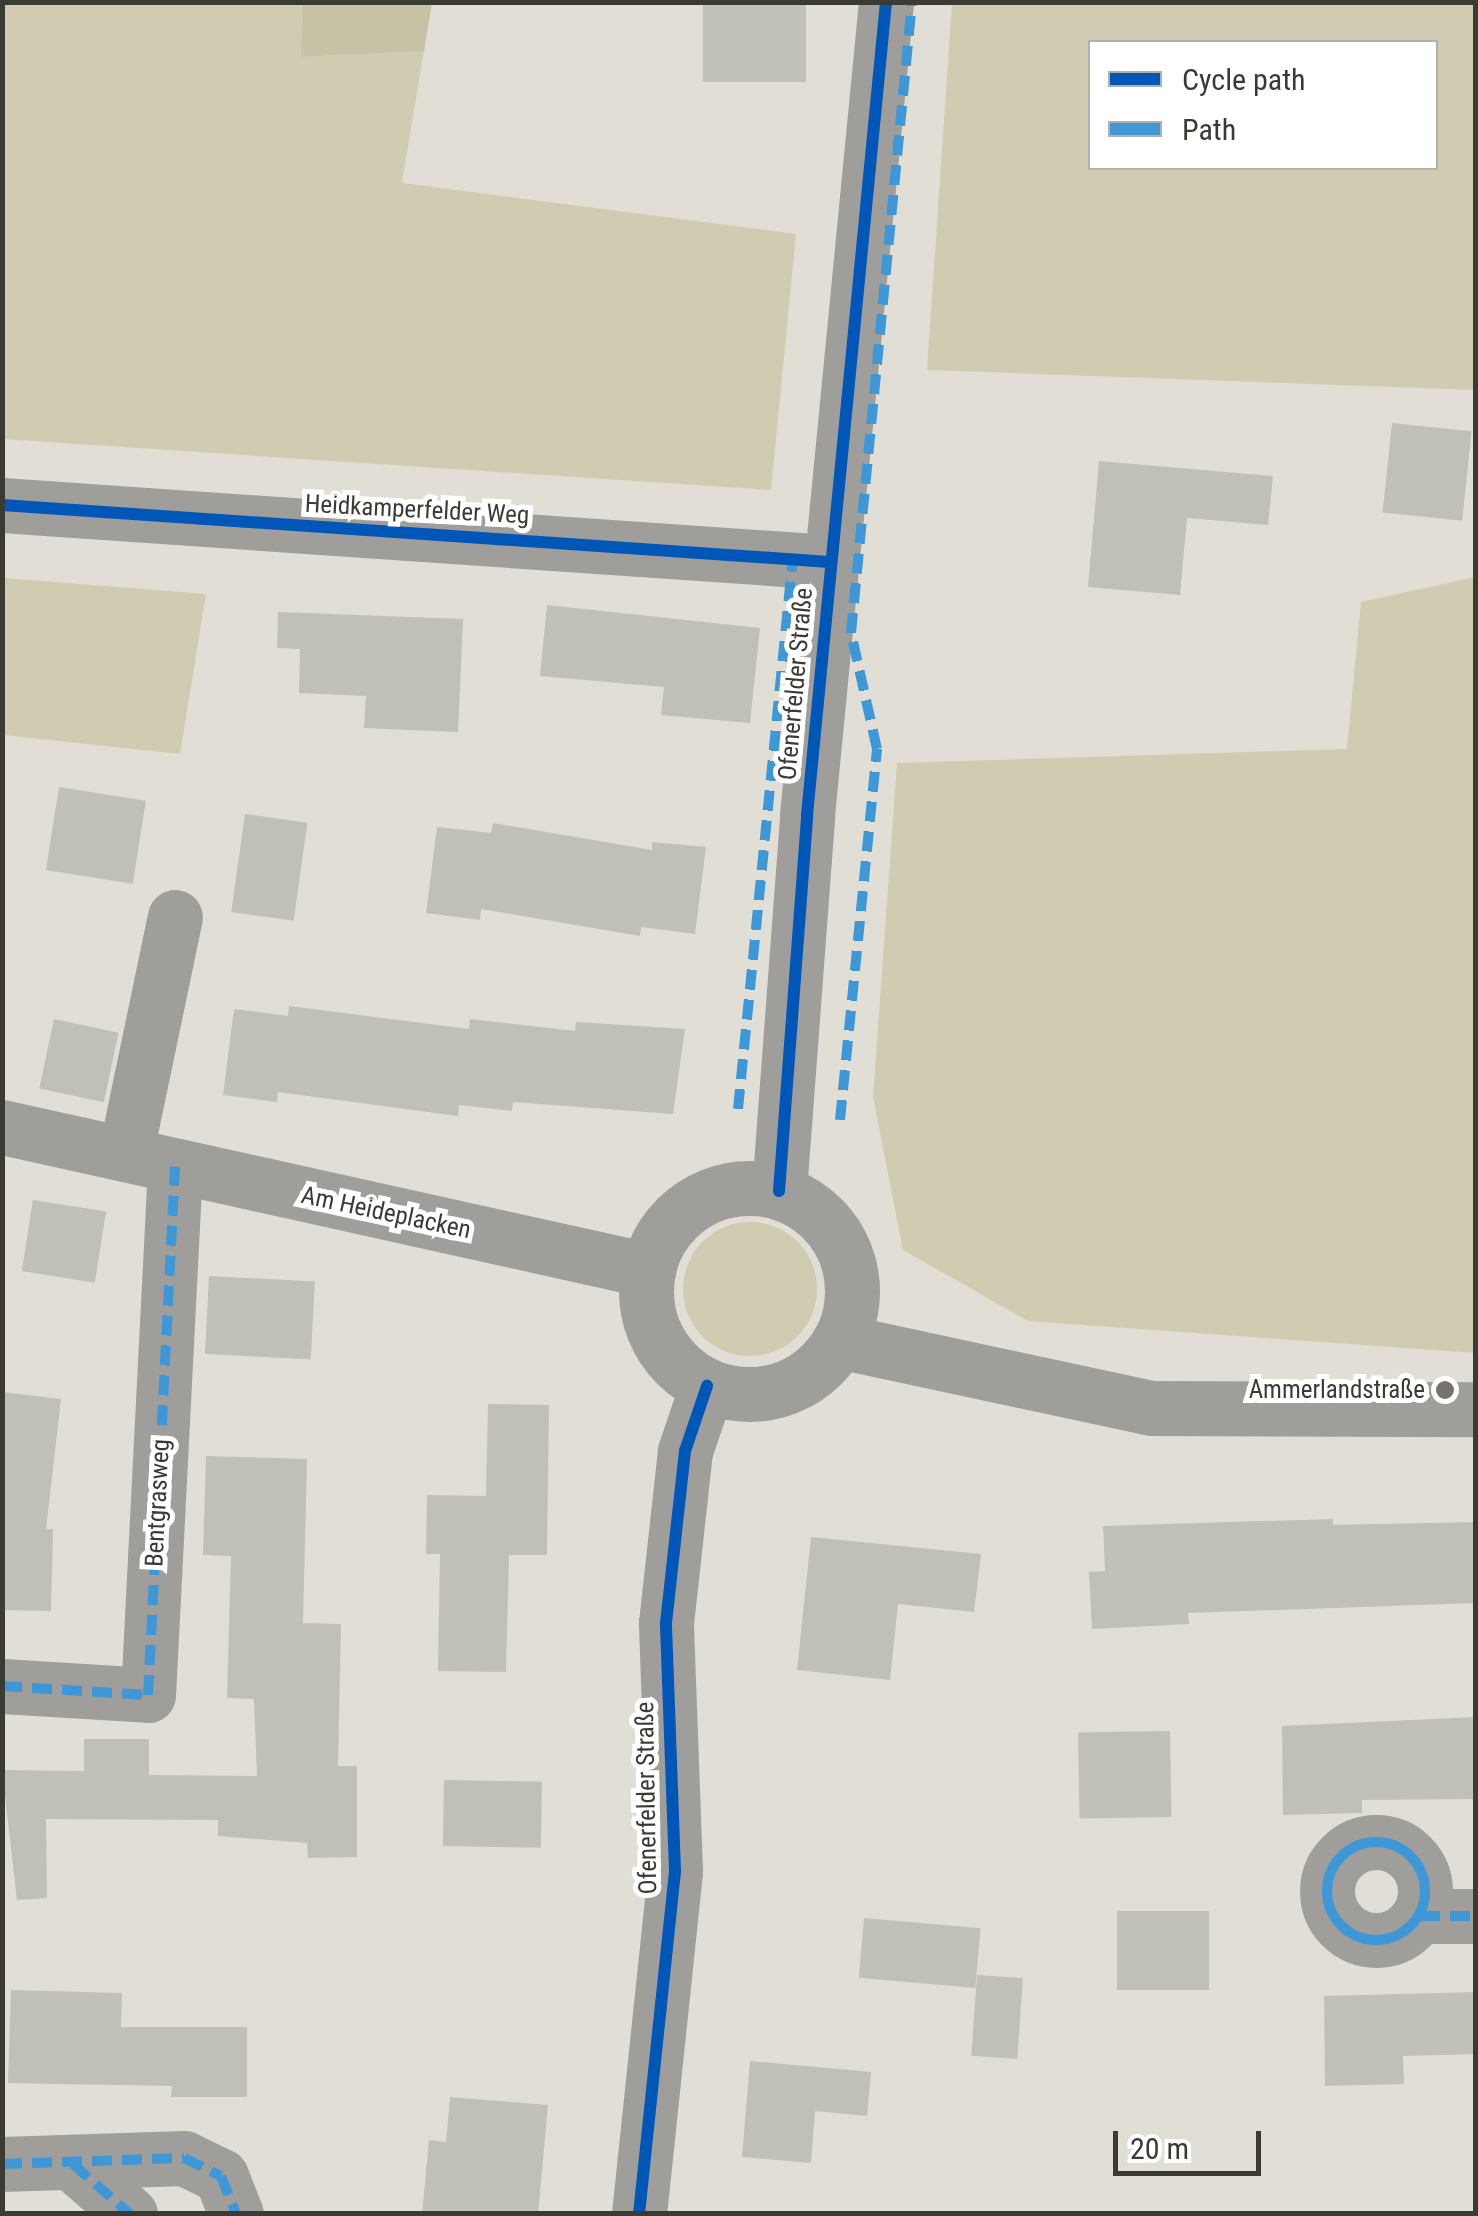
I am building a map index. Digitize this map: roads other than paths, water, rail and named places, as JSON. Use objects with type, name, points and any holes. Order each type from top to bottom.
[{"type":"street","name":"Ofenerfelder Straße","points":[[779,1192],[830,562],[886,2]]},
{"type":"street","name":"Heidkamperfelder Weg","points":[[2,505],[830,562]]},
{"type":"street","points":[[150,1159],[175,917]]},
{"type":"street","name":"Am Heideplacken","points":[[2,1127],[648,1270]]},
{"type":"street","name":"Bentgrasweg","points":[[2,1686],[148,1695],[150,1159]]},
{"type":"street","points":[[750,1187],[779,1192],[829,1225],[844,1252],[852,1282],[839,1340],[796,1383],[767,1393],[707,1386],[664,1350],[645,1298],[657,1242],[696,1202],[750,1187]]},
{"type":"street","points":[[839,1340],[1152,1408],[1476,1408]]},
{"type":"street","name":"Ofenerfelder Straße","points":[[639,2214],[675,1871],[666,1624],[684,1451],[707,1386]]},
{"type":"street","points":[[1420,1916],[1476,1916]]},
{"type":"street","points":[[2,2164],[184,2158],[221,2176],[236,2214]]},
{"type":"street","points":[[73,2164],[130,2214]]},
{"type":"place","name":"Ammerlandstraße","points":[[1445,1390]]}]
